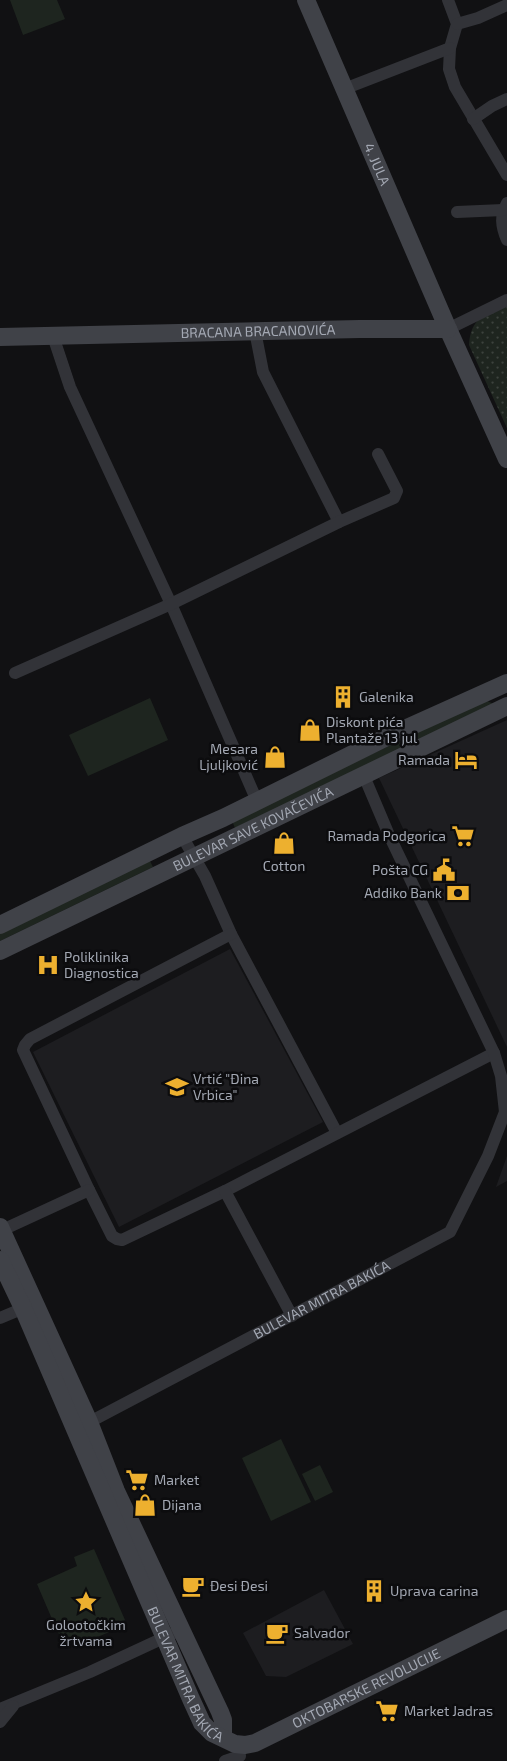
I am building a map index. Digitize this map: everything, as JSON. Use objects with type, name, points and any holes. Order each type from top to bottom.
[{"type":"street","name":"4. JULA","points":[[306,0],[448,329],[507,459]]},
{"type":"street","points":[[448,0],[458,24],[450,48],[449,69],[455,87],[507,175]]},
{"type":"street","points":[[458,24],[478,18],[507,5]]},
{"type":"street","points":[[344,89],[450,48]]},
{"type":"street","points":[[473,119],[492,106],[507,99]]},
{"type":"street","points":[[457,212],[505,207],[501,220],[507,240]]},
{"type":"street","name":"BRACANA BRACANOVIĆA","points":[[0,337],[448,329],[507,300]]},
{"type":"street","points":[[255,331],[263,372],[339,522]]},
{"type":"street","points":[[53,336],[70,387],[171,604],[257,801]]},
{"type":"street","points":[[15,674],[171,604],[339,522],[394,498],[397,491],[378,454]]},
{"type":"street","name":"BULEVAR SAVE KOVAČEVIĆA","points":[[0,925],[387,737],[507,683]]},
{"type":"street","name":"BULEVAR SAVE KOVAČEVIĆA","points":[[0,951],[507,706]]},
{"type":"street","points":[[231,934],[30,1039],[23,1050],[89,1190],[112,1236],[117,1239],[122,1240],[225,1191],[494,1053],[389,835],[364,776]]},
{"type":"street","points":[[182,836],[204,876],[231,934],[337,1133]]},
{"type":"street","name":"BULEVAR MITRA BAKIĆA","points":[[82,1426],[450,1232],[488,1156],[505,1112],[505,1098],[501,1076],[494,1053]]},
{"type":"street","points":[[0,1229],[89,1190]]},
{"type":"street","points":[[225,1191],[292,1316]]},
{"type":"street","name":"BULEVAR MITRA BAKIĆA","points":[[0,1229],[29,1305],[82,1426],[164,1638],[202,1723],[212,1733],[223,1738],[223,1724],[220,1712],[116,1491],[82,1426]]},
{"type":"street","name":"BULEVAR MITRA BAKIĆA","points":[[0,1260],[29,1305]]},
{"type":"street","points":[[0,1318],[29,1305]]},
{"type":"street","name":"OKTOBARSKE REVOLUCIJE","points":[[241,1754],[255,1743],[507,1619]]},
{"type":"street","points":[[0,1709],[90,1672],[180,1630]]},
{"type":"street","points":[[0,1722],[15,1704]]},
{"type":"street","points":[[223,1738],[230,1742],[241,1754],[225,1761]]},
{"type":"shaded area","points":[[10,0],[57,0],[65,19],[23,35]]},
{"type":"shaded area","points":[[507,304],[507,428],[469,345],[470,336],[476,323],[486,314]]},
{"type":"shaded area","points":[[150,698],[168,740],[88,776],[69,735]]},
{"type":"shaded area","points":[[485,700],[496,705],[235,828],[232,821]]},
{"type":"shaded area","name":"Ramada Podgorica","points":[[507,720],[507,1047],[379,778]]},
{"type":"shaded area","points":[[149,859],[153,867],[0,941],[0,931]]},
{"type":"shaded area","name":"Vrtić \"Đina Vrbica\"","points":[[230,949],[323,1122],[119,1227],[33,1052]]},
{"type":"shaded area","points":[[507,1156],[507,1181],[496,1187]]},
{"type":"shaded area","points":[[281,1439],[311,1502],[271,1521],[242,1458]]},
{"type":"shaded area","points":[[320,1465],[333,1492],[315,1501],[302,1474]]},
{"type":"shaded area","points":[[94,1549],[125,1620],[117,1629],[80,1644],[58,1633],[37,1584],[77,1566],[74,1557]]},
{"type":"shaded area","points":[[324,1590],[353,1644],[286,1677],[266,1676],[243,1633]]},
{"type":"place","name":"Galenika","points":[[343,697]]},
{"type":"place","name":"Diskont pića Plantaže 13 jul","points":[[310,730]]},
{"type":"place","name":"Mesara Ljuljković","points":[[275,757]]},
{"type":"place","name":"Ramada","points":[[466,760]]},
{"type":"place","name":"Ramada Podgorica","points":[[463,836]]},
{"type":"place","name":"Cotton","points":[[284,843]]},
{"type":"place","name":"Pošta CG","points":[[444,870]]},
{"type":"place","name":"Addiko Bank","points":[[458,893]]},
{"type":"place","name":"Poliklinika Diagnostica","points":[[48,965]]},
{"type":"place","name":"Vrtić \"Đina Vrbica\"","points":[[177,1087]]},
{"type":"place","name":"Market","points":[[137,1480]]},
{"type":"place","name":"Dijana","points":[[145,1505]]},
{"type":"place","name":"Đesi Đesi","points":[[193,1586]]},
{"type":"place","name":"Uprava carina","points":[[374,1591]]},
{"type":"place","name":"Golootočkim žrtvama","points":[[86,1602]]},
{"type":"place","name":"Salvador","points":[[277,1633]]},
{"type":"place","name":"Market Jadras","points":[[387,1711]]}]
